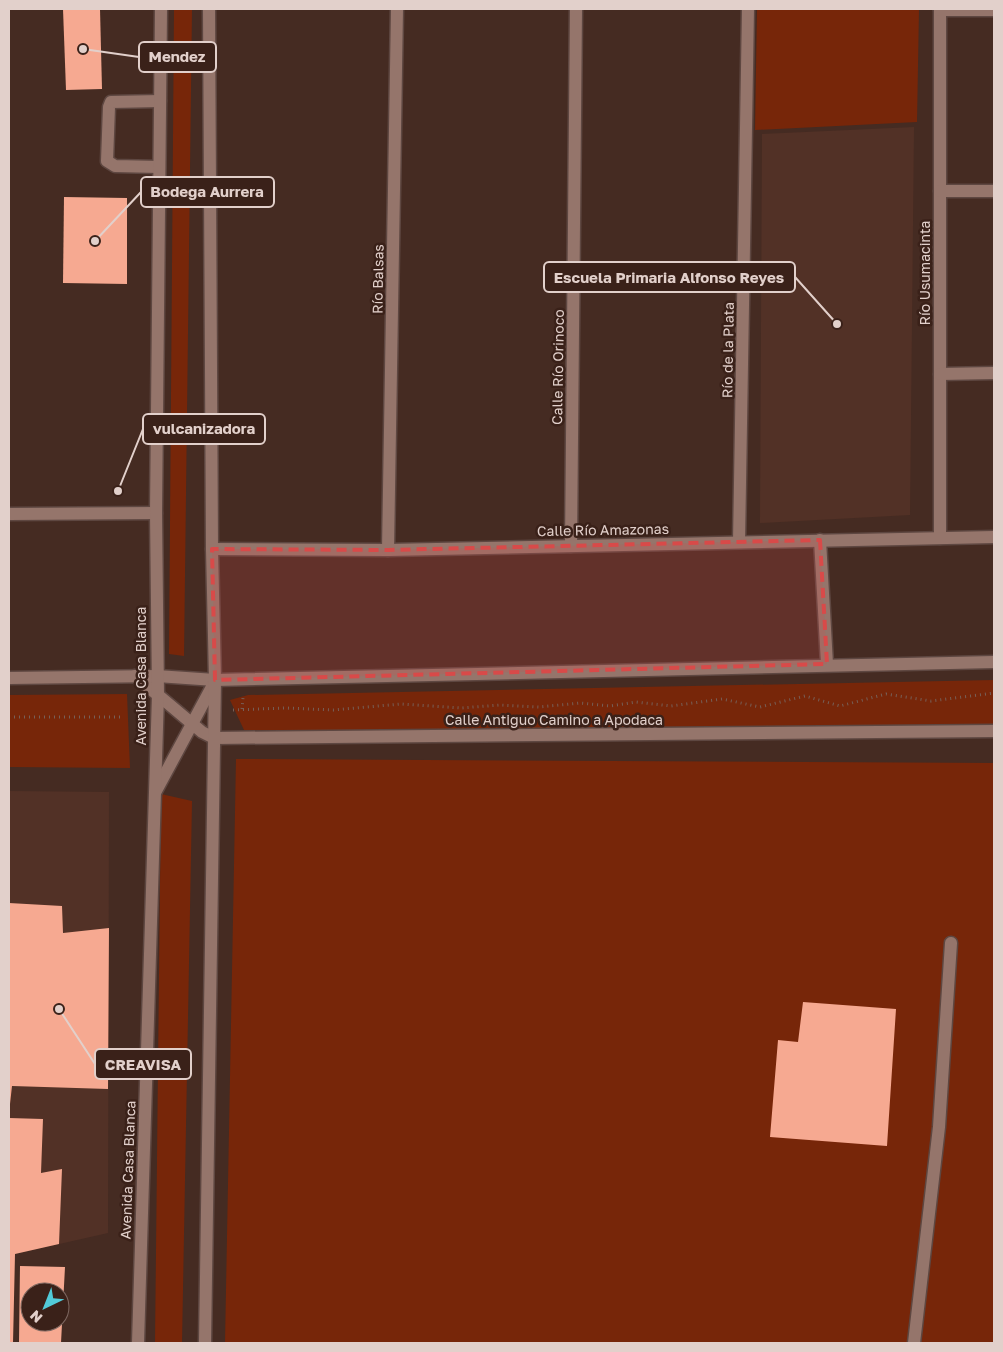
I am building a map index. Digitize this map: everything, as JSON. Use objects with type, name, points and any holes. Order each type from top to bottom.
[{"type":"street","name":"Avenida Casa Blanca","points":[[138,1343],[158,695],[156,513],[161,9]]},
{"type":"street","points":[[205,1343],[216,680],[212,549],[209,9]]},
{"type":"street","name":"Río Balsas","points":[[388,550],[396,9]]},
{"type":"street","name":"Calle Río Orinoco","points":[[571,546],[576,9]]},
{"type":"street","name":"Río de la Plata","points":[[740,542],[748,9]]},
{"type":"street","points":[[940,10],[994,10]]},
{"type":"street","name":"Río Usumacinta","points":[[940,10],[940,538]]},
{"type":"street","points":[[159,167],[115,166],[107,161],[108,107],[111,102],[160,101]]},
{"type":"street","points":[[940,191],[994,191]]},
{"type":"street","points":[[940,374],[994,373]]},
{"type":"street","points":[[9,514],[156,513]]},
{"type":"street","name":"Calle Río Amazonas","points":[[212,549],[388,550],[994,537]]},
{"type":"street","points":[[820,540],[827,664]]},
{"type":"street","points":[[9,678],[157,676],[216,680],[827,664],[994,662]]},
{"type":"street","points":[[135,676],[193,724],[214,738]]},
{"type":"street","points":[[154,795],[216,680]]},
{"type":"street","name":"Calle Antiguo Camino a Apodaca","points":[[214,738],[994,731]]},
{"type":"street","points":[[914,1343],[939,1128],[951,943]]},
{"type":"path","points":[[215,711],[285,708],[333,710],[401,704],[461,708],[500,704],[539,707],[580,703],[610,706],[636,702],[671,706],[722,699],[760,707],[805,696],[840,706],[886,694],[931,701],[994,693]]},
{"type":"path","points":[[9,718],[121,717]]},
{"type":"highlighted area","points":[[820,540],[827,664],[215,680],[212,549],[388,550]]},
{"type":"shaded area","points":[[174,9],[192,9],[184,656],[169,654]]},
{"type":"shaded area","points":[[757,9],[919,9],[917,122],[755,130]]},
{"type":"shaded area","points":[[914,127],[910,515],[760,523],[762,134]]},
{"type":"shaded area","points":[[994,680],[994,726],[730,733],[244,730],[230,700],[248,695]]},
{"type":"shaded area","points":[[127,694],[130,768],[9,767],[9,695]]},
{"type":"shaded area","points":[[236,759],[994,763],[994,1343],[225,1343]]},
{"type":"shaded area","points":[[9,791],[109,792],[108,1233],[15,1254],[13,1343],[9,1343]]},
{"type":"shaded area","points":[[161,794],[192,801],[182,1343],[155,1343]]},
{"type":"building","points":[[63,9],[100,9],[102,89],[66,90]]},
{"type":"building","points":[[64,197],[127,198],[127,284],[63,283]]},
{"type":"building","points":[[9,903],[62,906],[63,933],[109,928],[108,1089],[12,1086],[9,1113]]},
{"type":"building","points":[[803,1002],[896,1009],[887,1146],[770,1137],[778,1040],[798,1042]]},
{"type":"building","points":[[9,1118],[43,1119],[41,1173],[62,1169],[59,1244],[15,1254],[13,1343],[9,1343]]},
{"type":"building","points":[[20,1266],[65,1267],[64,1282],[20,1282],[20,1332],[62,1332],[61,1343],[19,1343]]},
{"type":"place","name":"Mendez","points":[[83,49]]},
{"type":"place","name":"Bodega Aurrera","points":[[95,241]]},
{"type":"place","name":"Escuela Primaria Alfonso Reyes","points":[[837,324]]},
{"type":"place","name":"vulcanizadora","points":[[118,491]]},
{"type":"place","name":"CREAVISA","points":[[59,1009]]}]
